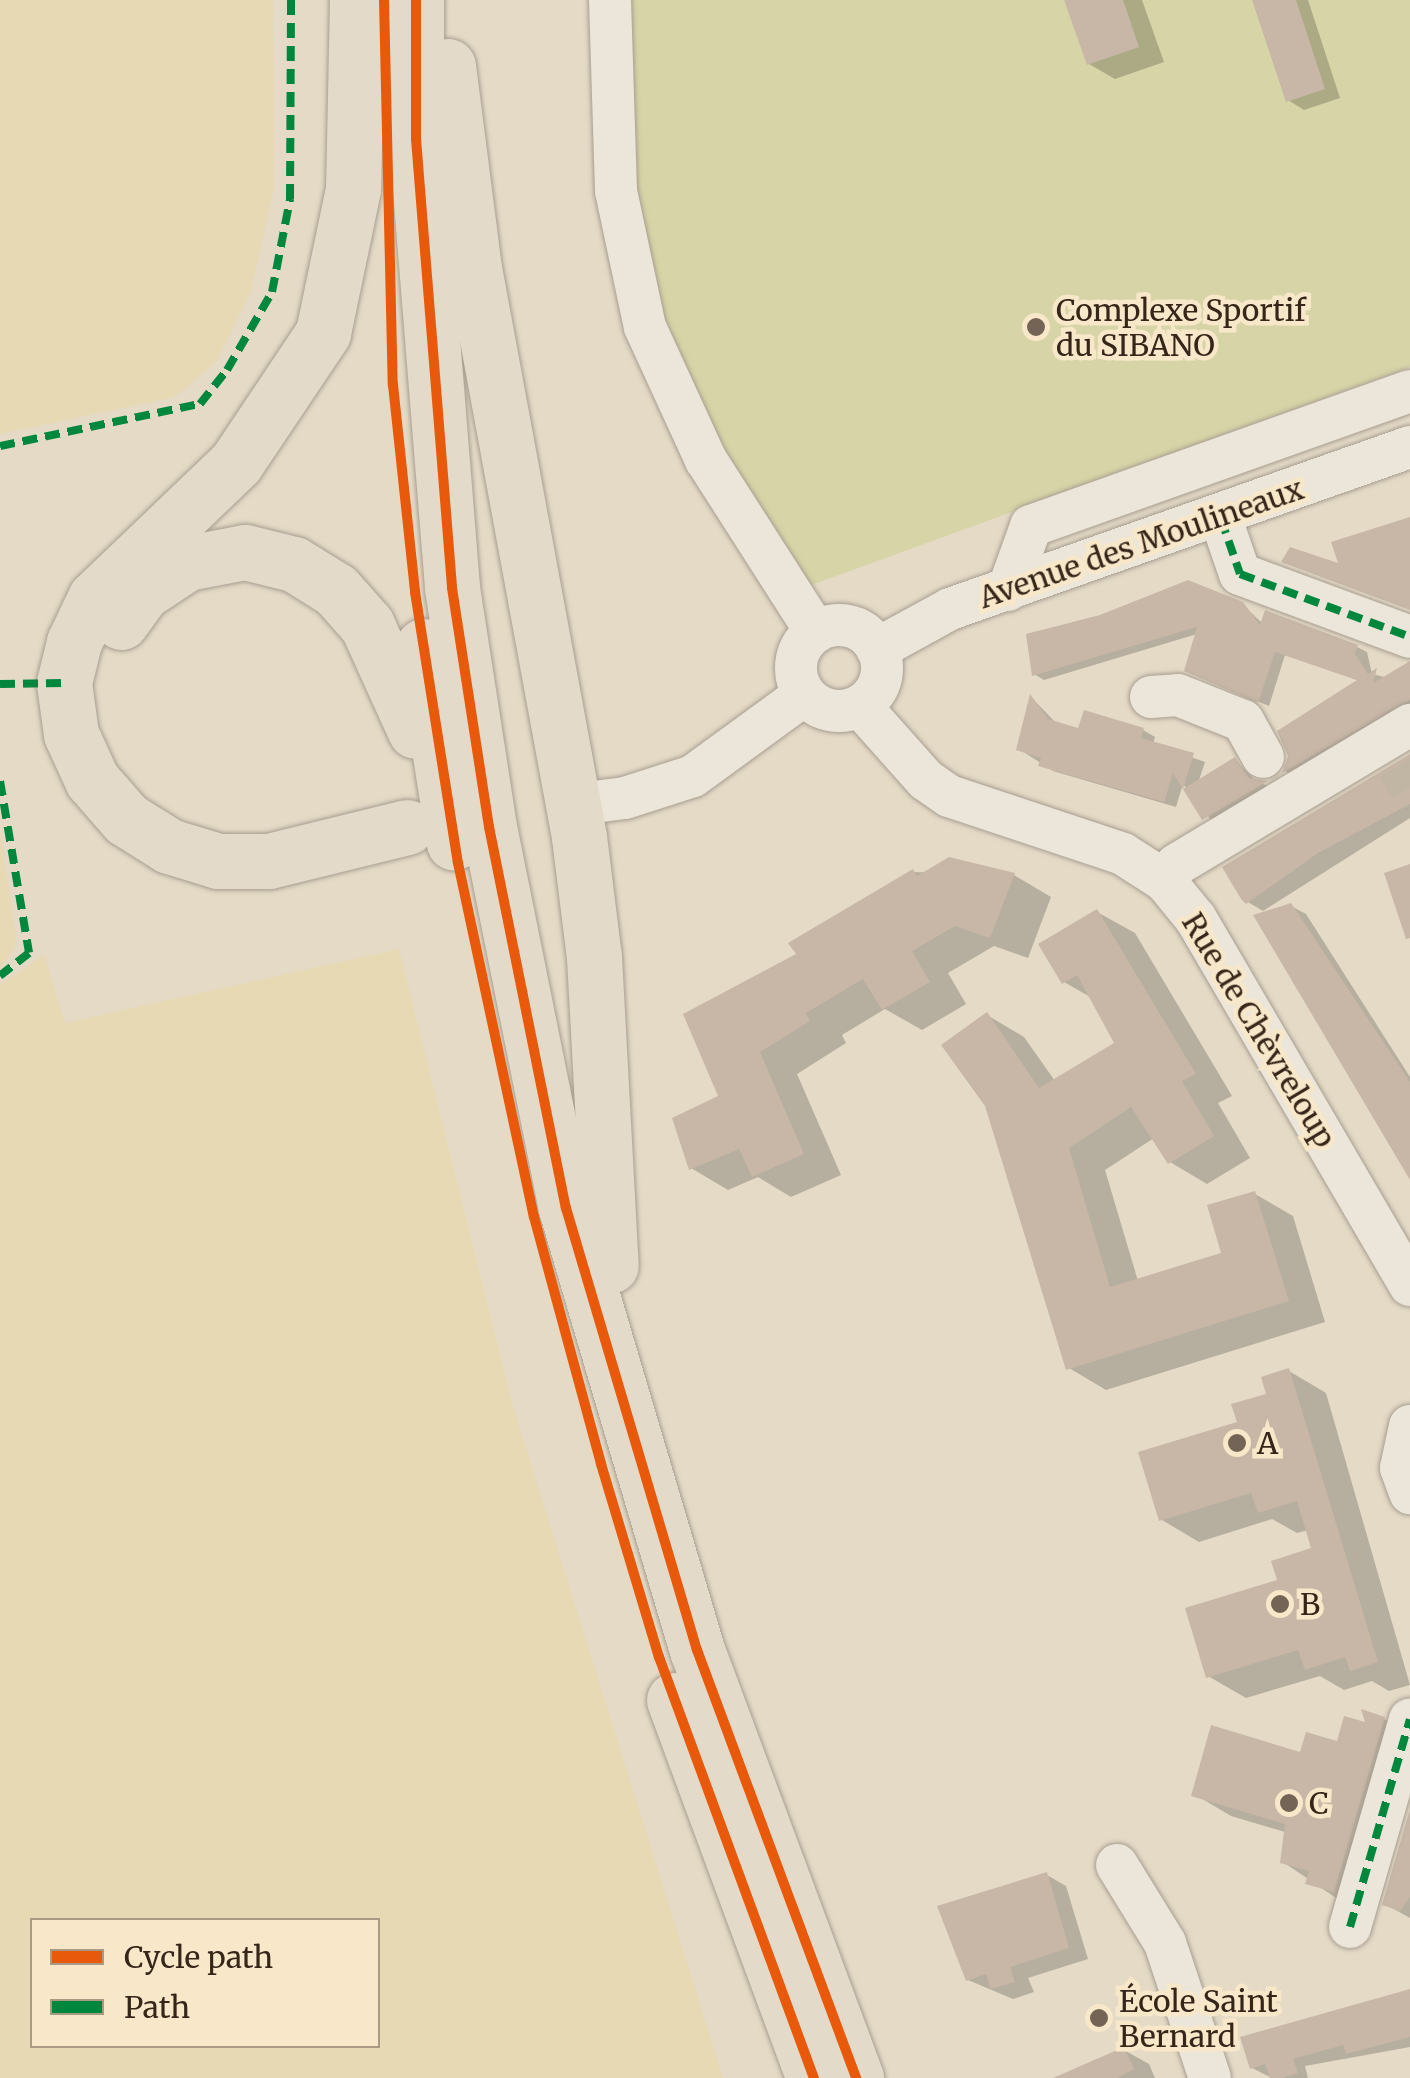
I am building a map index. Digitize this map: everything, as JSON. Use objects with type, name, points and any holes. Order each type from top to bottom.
[{"type":"main road","points":[[354,836],[344,847],[268,861],[218,861],[168,846],[126,819],[92,780],[71,734],[64,683],[74,642],[95,598],[236,463],[323,333],[353,189],[358,0]]},
{"type":"main road","points":[[384,0],[393,385],[438,751],[534,1217],[601,1464],[659,1657],[814,2078]]},
{"type":"main road","points":[[416,0],[416,139],[455,607],[489,827],[566,1208],[631,1438],[697,1650],[856,2078]]},
{"type":"main road","points":[[444,0],[450,111],[471,248],[525,519],[594,957],[602,1202],[631,1438]]},
{"type":"main road","points":[[407,827],[354,836],[340,829],[232,837],[182,826],[143,799],[114,762],[96,712],[100,671],[115,630],[143,592],[187,563],[245,552],[294,564],[336,590],[368,625],[406,724],[438,751]]},
{"type":"main road","points":[[516,812],[572,805]]},
{"type":"street","points":[[610,0],[616,191],[646,327],[706,460],[816,632]]},
{"type":"street","points":[[1008,590],[1031,526],[1410,391]]},
{"type":"street","name":"Avenue des Moulineaux","points":[[877,650],[950,610],[1220,518],[1410,447]]},
{"type":"street","points":[[1220,518],[1240,574],[1410,638]]},
{"type":"street","points":[[857,629],[877,650],[882,675],[860,706],[836,712],[804,694],[795,668],[816,632],[857,629]]},
{"type":"street","points":[[572,805],[625,798],[693,776],[804,694]]},
{"type":"street","points":[[1151,697],[1178,695],[1243,721],[1274,776]]},
{"type":"street","name":"Rue de Chèvreloup","points":[[860,706],[926,780],[949,796],[1123,854],[1165,881],[1196,919],[1410,1285]]},
{"type":"street","points":[[1165,881],[1176,865],[1274,776],[1396,744]]},
{"type":"street","points":[[1410,1426],[1401,1451],[1410,1493]]},
{"type":"street","points":[[1350,1927],[1410,1719]]},
{"type":"street","points":[[1117,1865],[1166,1943],[1210,2078]]},
{"type":"shaded area","points":[[0,0],[273,0],[274,187],[251,291],[216,362],[175,397],[0,434]]},
{"type":"shaded area","name":"Complexe Sportif du SIBANO","points":[[627,0],[1410,0],[1410,367],[806,587],[698,418],[647,286],[626,162]]},
{"type":"shaded area","points":[[0,830],[17,945],[0,968]]},
{"type":"shaded area","points":[[399,949],[514,1410],[723,2078],[0,2078],[0,985],[44,955],[65,1023]]},
{"type":"building","points":[[1064,0],[1123,0],[1139,47],[1087,65]]},
{"type":"building","points":[[1252,0],[1296,0],[1325,89],[1286,102]]},
{"type":"building","points":[[1410,517],[1410,610],[1281,562],[1290,547],[1338,563],[1331,542]]},
{"type":"building","points":[[1188,580],[1243,602],[1260,625],[1265,610],[1358,645],[1355,654],[1368,674],[1377,668],[1373,683],[1410,661],[1410,700],[1282,773],[1288,756],[1277,731],[1357,680],[1275,652],[1258,703],[1184,671],[1197,627],[1032,676],[1026,634],[1100,615]]},
{"type":"building","points":[[1030,694],[1048,719],[1078,728],[1084,710],[1144,728],[1141,738],[1194,753],[1183,789],[1235,757],[1249,778],[1268,781],[1202,820],[1173,773],[1164,802],[1038,766],[1041,758],[1016,750]]},
{"type":"building","points":[[1410,754],[1410,804],[1318,853],[1246,904],[1241,899],[1222,867]]},
{"type":"building","points":[[949,857],[1015,873],[990,938],[955,926],[912,951],[930,982],[882,1010],[863,979],[806,1013],[810,1021],[760,1052],[804,1154],[752,1177],[739,1149],[689,1170],[672,1118],[718,1096],[683,1014],[796,954],[788,943],[913,869],[917,876]]},
{"type":"building","points":[[1410,864],[1410,938],[1406,939],[1384,873]]},
{"type":"building","points":[[1291,903],[1410,1082],[1410,1180],[1253,915]]},
{"type":"building","points":[[1097,909],[1196,1074],[1182,1081],[1214,1136],[1168,1164],[1131,1107],[1069,1148],[1110,1287],[1221,1253],[1207,1205],[1255,1191],[1289,1301],[1066,1370],[985,1106],[941,1045],[987,1012],[1039,1088],[1114,1043],[1077,975],[1062,984],[1038,944]]},
{"type":"building","points":[[1289,1368],[1378,1662],[1350,1671],[1345,1657],[1305,1670],[1298,1650],[1206,1678],[1185,1608],[1277,1580],[1271,1561],[1311,1548],[1297,1501],[1258,1513],[1251,1493],[1159,1521],[1138,1452],[1237,1422],[1231,1404],[1266,1394],[1261,1377]]},
{"type":"building","name":"C","points":[[1361,1709],[1385,1717],[1334,1892],[1305,1884],[1309,1871],[1280,1863],[1285,1824],[1191,1796],[1211,1725],[1300,1752],[1306,1732],[1337,1741],[1344,1716],[1365,1722]]},
{"type":"building","points":[[1410,1809],[1410,1897],[1400,1911],[1382,1905]]},
{"type":"building","points":[[1047,1872],[1069,1948],[1010,1967],[1015,1982],[991,1989],[986,1974],[966,1981],[937,1906]]},
{"type":"building","points":[[1410,1989],[1410,2037],[1346,2054],[1343,2045],[1293,2059],[1298,2073],[1281,2078],[1270,2078],[1265,2064],[1250,2069],[1240,2037]]},
{"type":"building","points":[[1124,2047],[1134,2069],[1117,2078],[1053,2078]]},
{"type":"tunnel","points":[[1397,766],[1410,787]]},
{"type":"marked path","points":[[0,446],[200,404],[227,370],[272,292],[290,199],[291,0]]},
{"type":"marked path","points":[[1221,519],[1240,574],[1410,637]]},
{"type":"marked path","points":[[0,684],[64,683]]},
{"type":"marked path","points":[[0,781],[29,953],[0,976]]},
{"type":"marked path","points":[[1350,1927],[1410,1719]]},
{"type":"cycle path","points":[[384,0],[393,385],[415,592],[458,863],[534,1217],[601,1464],[659,1657],[814,2078]]},
{"type":"cycle path","points":[[416,0],[416,139],[452,588],[489,827],[566,1208],[697,1650],[856,2078]]},
{"type":"place","name":"Complexe Sportif du SIBANO","points":[[1036,327]]},
{"type":"place","name":"A","points":[[1237,1443]]},
{"type":"place","name":"B","points":[[1280,1604]]},
{"type":"place","name":"C","points":[[1289,1803]]},
{"type":"place","name":"École Saint Bernard","points":[[1099,2018]]}]
